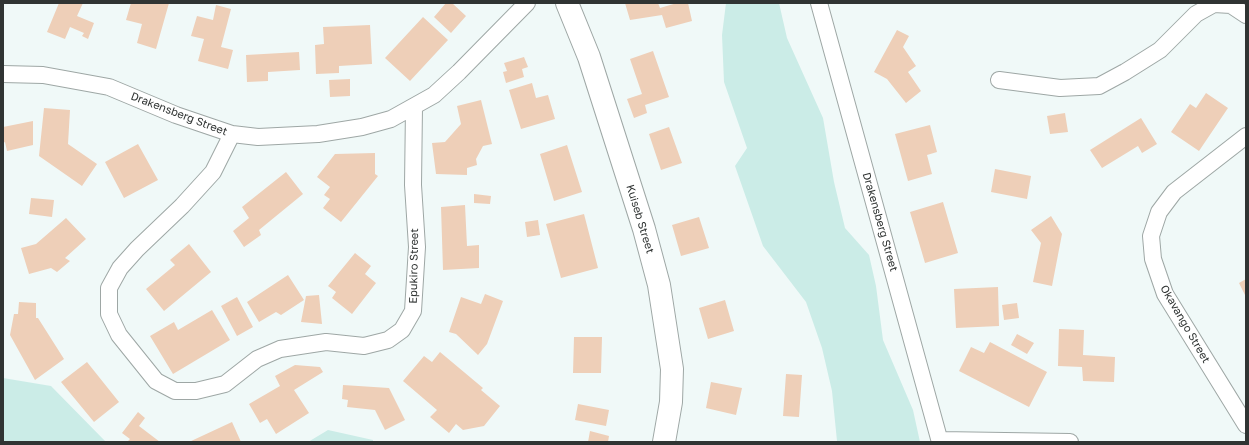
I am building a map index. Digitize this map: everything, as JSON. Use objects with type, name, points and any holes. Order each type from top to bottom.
[{"type":"street","name":"Drakensberg Street","points":[[3,74],[43,75],[109,87],[176,115],[232,134],[258,137],[318,134],[362,127],[391,119],[434,95],[459,72],[527,3]]},
{"type":"street","name":"Kuiseb Street","points":[[567,3],[592,65],[644,229],[659,285],[672,369],[671,402],[664,442]]},
{"type":"street","name":"Drakensberg Street","points":[[819,3],[940,441]]},
{"type":"street","points":[[999,80],[1060,88],[1099,86],[1160,50],[1196,14],[1214,4],[1231,5],[1246,15]]},
{"type":"street","name":"Epukiro Street","points":[[232,134],[213,172],[182,206],[137,249],[120,268],[109,288],[109,314],[119,335],[156,381],[175,391],[196,392],[225,384],[257,359],[280,349],[326,342],[364,346],[388,340],[402,330],[413,311],[417,246],[413,186],[414,107]]},
{"type":"street","name":"Okavango Street","points":[[1246,136],[1174,192],[1159,212],[1152,236],[1153,259],[1165,294],[1246,425]]},
{"type":"street","points":[[940,441],[1070,442]]},
{"type":"green space","points":[[726,3],[779,3],[787,38],[823,118],[834,182],[845,228],[869,255],[876,286],[883,340],[913,410],[920,442],[837,441],[832,391],[822,348],[806,302],[763,246],[735,166],[747,148],[724,82],[722,35]]},
{"type":"green space","points":[[3,378],[51,386],[106,442],[3,442]]},
{"type":"green space","points":[[328,430],[373,440],[373,442],[308,442]]},
{"type":"building","points":[[59,3],[83,3],[77,16],[94,23],[88,39],[82,36],[84,33],[70,27],[65,39],[47,32]]},
{"type":"building","points":[[131,3],[169,3],[156,49],[137,43],[142,24],[126,20]]},
{"type":"building","points":[[446,3],[452,3],[466,16],[451,33],[434,17]]},
{"type":"building","points":[[625,3],[658,3],[660,8],[677,3],[688,3],[692,21],[666,28],[662,15],[630,20]]},
{"type":"building","points":[[216,5],[231,9],[221,47],[233,50],[228,69],[198,61],[204,39],[191,36],[197,16],[213,20]]},
{"type":"building","points":[[423,17],[448,40],[410,81],[385,58]]},
{"type":"building","points":[[370,25],[372,64],[339,66],[339,73],[316,74],[315,45],[324,44],[323,27]]},
{"type":"building","points":[[897,30],[909,36],[903,47],[916,66],[908,72],[921,91],[906,103],[887,79],[874,72]]},
{"type":"building","points":[[653,51],[669,97],[645,105],[647,113],[634,118],[627,99],[642,94],[630,59]]},
{"type":"building","points":[[299,52],[300,70],[268,72],[268,81],[247,82],[246,55]]},
{"type":"building","points":[[524,57],[528,67],[522,69],[524,77],[506,83],[503,72],[507,71],[504,63]]},
{"type":"building","points":[[350,79],[350,96],[330,97],[329,80]]},
{"type":"building","points":[[532,83],[536,98],[548,95],[555,119],[521,129],[509,90]]},
{"type":"building","points":[[1206,93],[1228,108],[1199,151],[1171,132],[1190,104],[1196,108]]},
{"type":"building","points":[[481,100],[492,144],[483,146],[476,159],[477,165],[467,168],[467,175],[436,174],[432,143],[445,142],[461,124],[457,106]]},
{"type":"building","points":[[44,108],[70,110],[68,144],[97,164],[82,186],[39,156]]},
{"type":"building","points":[[1065,113],[1068,132],[1050,134],[1047,116]]},
{"type":"building","points":[[1141,118],[1157,144],[1142,153],[1138,146],[1102,168],[1090,150]]},
{"type":"building","points":[[33,121],[33,145],[7,151],[5,142],[3,143],[3,127]]},
{"type":"building","points":[[930,125],[937,152],[927,155],[932,174],[908,181],[895,134]]},
{"type":"building","points":[[669,127],[682,163],[661,170],[649,134]]},
{"type":"building","points":[[138,144],[158,180],[124,198],[105,162]]},
{"type":"building","points":[[567,145],[582,192],[554,201],[540,154]]},
{"type":"building","points":[[375,153],[375,174],[378,176],[341,222],[323,208],[330,199],[324,195],[330,187],[317,177],[335,154]]},
{"type":"building","points":[[995,169],[1031,176],[1027,199],[991,192]]},
{"type":"building","points":[[286,172],[303,194],[259,230],[261,235],[244,247],[233,231],[249,218],[242,207]]},
{"type":"building","points":[[474,194],[491,196],[490,204],[474,203]]},
{"type":"building","points":[[31,198],[54,200],[52,217],[29,214]]},
{"type":"building","points":[[943,202],[958,253],[925,263],[910,212]]},
{"type":"building","points":[[465,205],[467,246],[479,245],[479,268],[443,270],[441,207]]},
{"type":"building","points":[[584,214],[598,268],[561,278],[546,224]]},
{"type":"building","points":[[1051,216],[1062,234],[1052,286],[1033,282],[1041,243],[1031,230]]},
{"type":"building","points":[[699,217],[709,248],[681,256],[672,225]]},
{"type":"building","points":[[66,218],[86,239],[65,258],[70,261],[57,272],[51,268],[29,274],[21,248],[36,244]]},
{"type":"building","points":[[538,220],[540,235],[527,237],[525,222]]},
{"type":"building","points":[[189,244],[211,272],[164,311],[146,289],[175,265],[170,260]]},
{"type":"building","points":[[355,253],[371,266],[365,274],[376,283],[352,314],[332,298],[336,292],[328,286]]},
{"type":"building","points":[[288,275],[304,300],[281,315],[276,312],[259,322],[247,302]]},
{"type":"building","points":[[1246,279],[1246,297],[1239,283]]},
{"type":"building","points":[[998,287],[999,326],[956,328],[954,289]]},
{"type":"building","points":[[485,294],[503,301],[487,344],[478,355],[456,334],[449,332],[461,297],[481,304]]},
{"type":"building","points":[[319,295],[322,324],[301,322],[306,296]]},
{"type":"building","points":[[237,297],[253,327],[237,336],[221,306]]},
{"type":"building","points":[[725,300],[734,331],[708,339],[699,308]]},
{"type":"building","points":[[19,302],[36,303],[36,318],[38,318],[64,359],[35,380],[10,335],[14,314],[18,314]]},
{"type":"building","points":[[1017,303],[1019,318],[1004,320],[1002,305]]},
{"type":"building","points":[[212,310],[230,340],[173,374],[150,336],[174,322],[178,330]]},
{"type":"building","points":[[1059,329],[1084,330],[1083,355],[1115,357],[1114,382],[1083,381],[1082,367],[1058,366]]},
{"type":"building","points":[[1017,334],[1034,343],[1027,354],[1011,345]]},
{"type":"building","points":[[574,337],[602,337],[601,373],[573,373]]},
{"type":"building","points":[[990,342],[1047,372],[1029,407],[959,371],[971,347],[984,353]]},
{"type":"building","points":[[440,352],[483,388],[481,390],[500,406],[484,426],[463,430],[456,424],[449,433],[430,417],[437,410],[403,381],[424,356],[432,362]]},
{"type":"building","points":[[87,362],[119,402],[94,422],[61,382]]},
{"type":"building","points":[[295,365],[320,367],[323,372],[294,390],[309,413],[276,434],[267,419],[260,423],[249,404],[280,386],[275,376]]},
{"type":"building","points":[[786,374],[802,375],[799,417],[783,416]]},
{"type":"building","points":[[711,382],[742,388],[736,415],[706,408]]},
{"type":"building","points":[[343,385],[389,388],[405,420],[385,430],[375,410],[347,407],[348,400],[342,399]]},
{"type":"building","points":[[578,404],[609,410],[606,426],[575,420]]},
{"type":"building","points":[[138,412],[145,418],[139,426],[160,442],[127,442],[130,439],[122,433]]},
{"type":"building","points":[[232,422],[241,442],[189,442]]},
{"type":"building","points":[[590,431],[609,436],[608,442],[588,442]]}]
